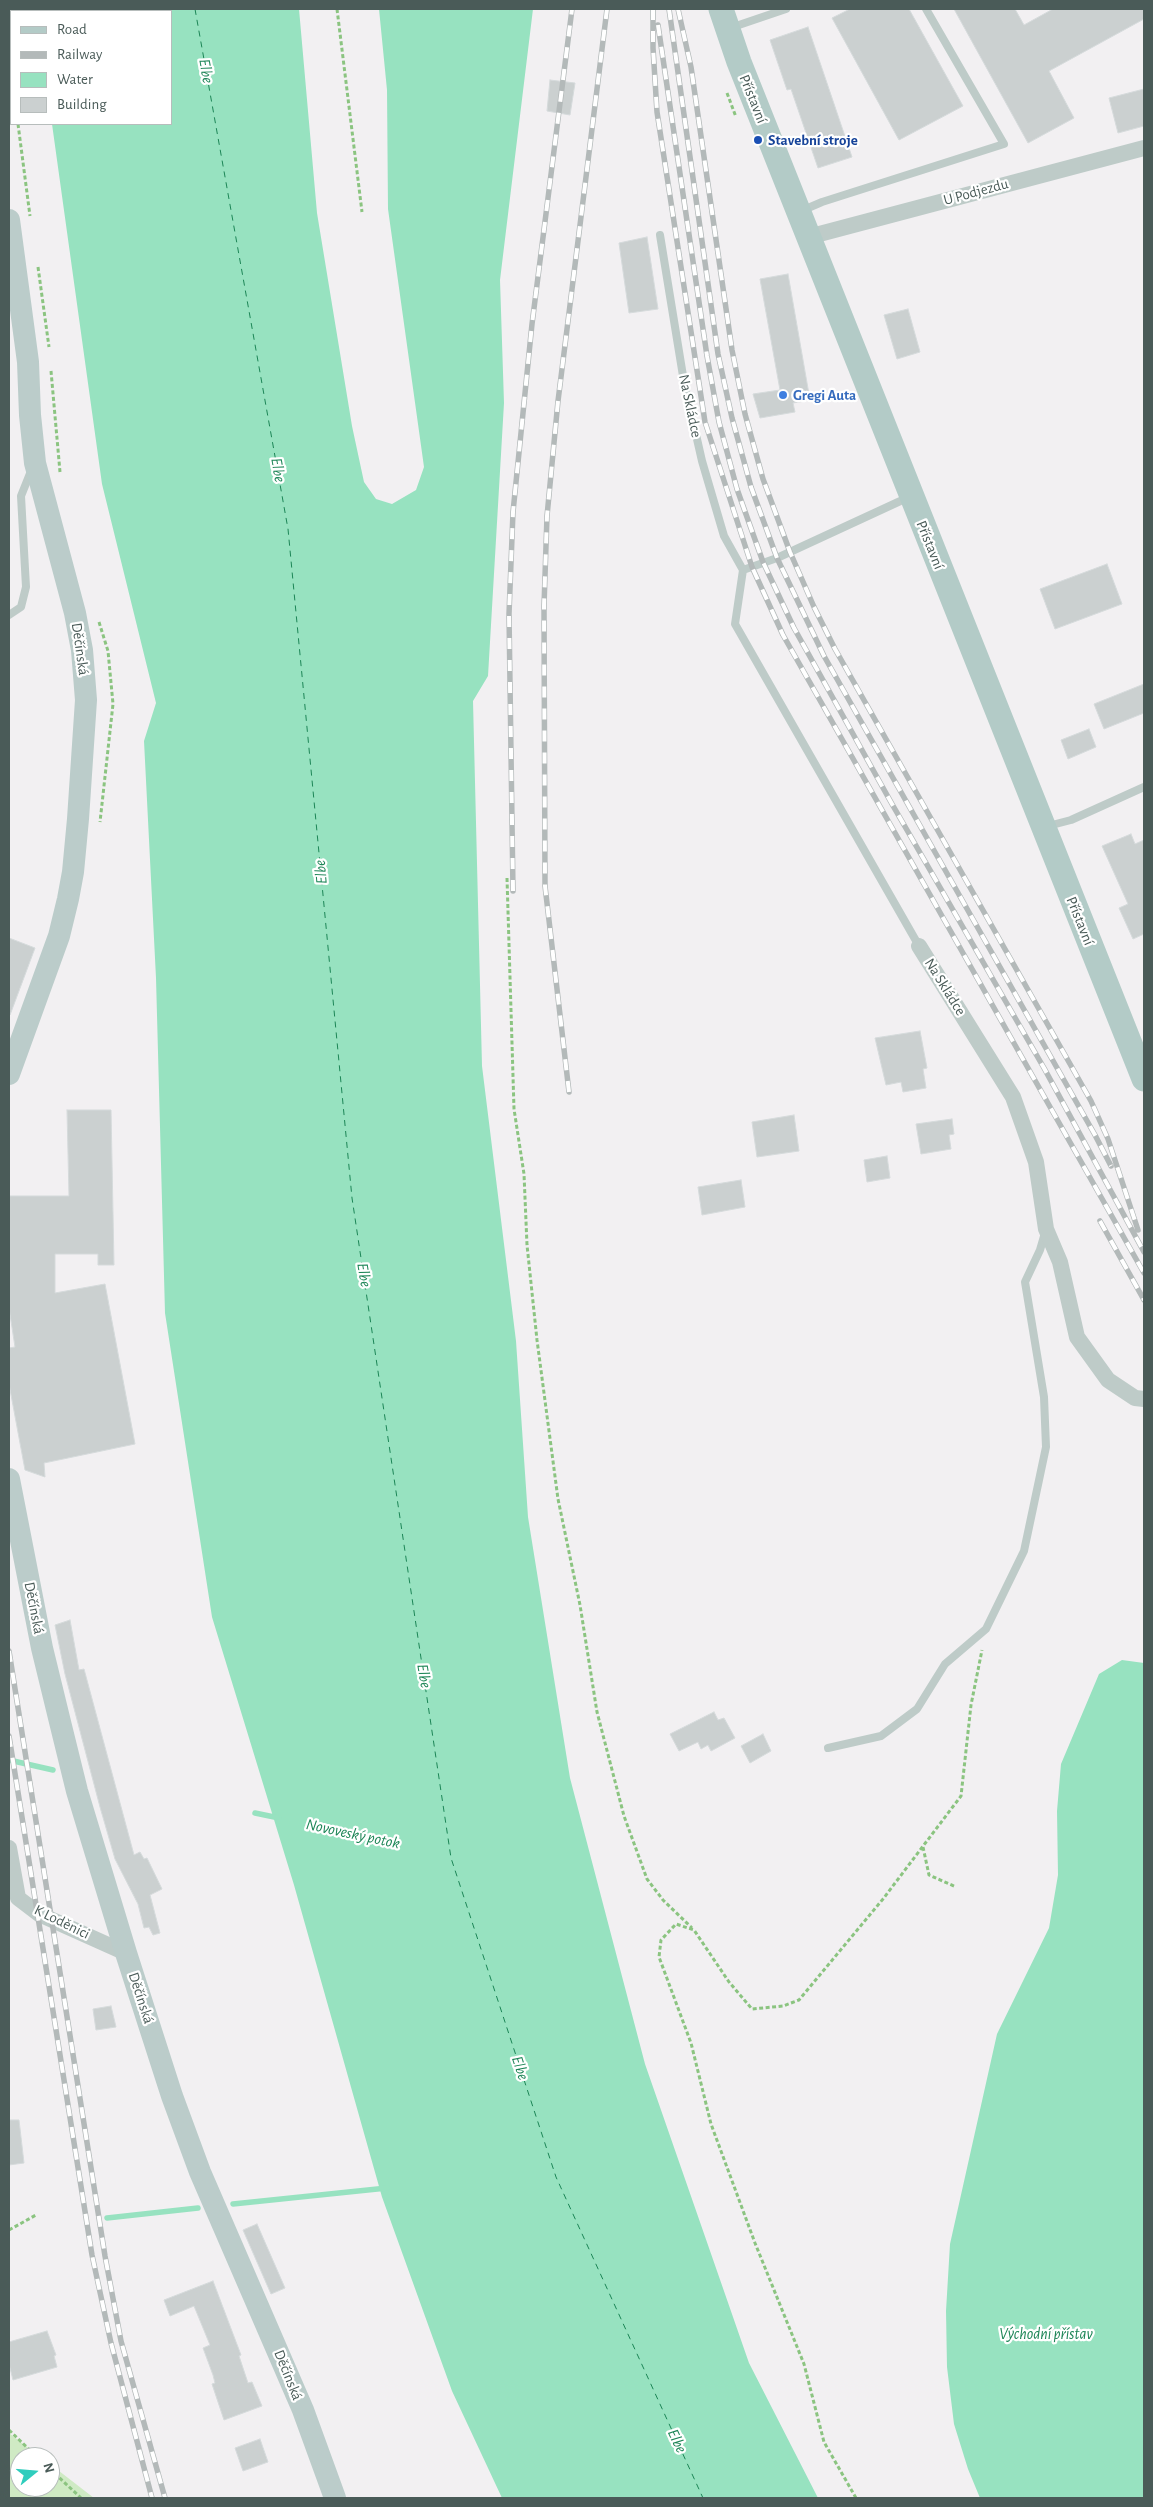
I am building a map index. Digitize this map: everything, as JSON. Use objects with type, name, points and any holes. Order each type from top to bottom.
[{"type":"main road","name":"Přístavní","points":[[725,19],[739,62],[910,496],[1144,1079]]},
{"type":"main road","name":"Děčínská","points":[[9,220],[28,362],[30,415],[35,463],[75,612],[82,650],[85,710],[78,819],[73,872],[68,899],[59,936],[9,1074]]},
{"type":"main road","name":"Děčínská","points":[[9,1479],[42,1648],[61,1726],[77,1790],[126,1953],[172,2096],[200,2172],[303,2410],[335,2498]]},
{"type":"street","name":"U Podjezdu","points":[[808,237],[1144,148]]},
{"type":"street","name":"Na Skládce","points":[[919,946],[1013,1097],[1036,1162],[1046,1229],[1060,1262],[1078,1337],[1108,1380],[1135,1398],[1144,1399]]},
{"type":"street","name":"K Loděnici","points":[[9,1848],[18,1898],[39,1914],[126,1953]]},
{"type":"lane","points":[[725,19],[786,9]]},
{"type":"lane","points":[[799,212],[822,202],[1004,144],[926,9]]},
{"type":"lane","name":"Na Skládce","points":[[660,235],[684,382],[702,461],[724,536],[743,570],[736,624],[919,946]]},
{"type":"lane","points":[[9,615],[21,607],[26,587],[21,496],[35,463]]},
{"type":"lane","points":[[743,570],[777,558],[910,496]]},
{"type":"lane","points":[[1043,828],[1070,820],[1144,787]]},
{"type":"lane","points":[[828,1748],[881,1736],[917,1709],[945,1664],[986,1629],[1024,1551],[1046,1447],[1044,1397],[1025,1282],[1040,1250],[1046,1229]]},
{"type":"path","points":[[337,9],[362,212]]},
{"type":"path","points":[[507,878],[514,1109],[524,1174],[527,1246],[537,1340],[558,1499],[580,1605],[597,1712],[624,1816],[647,1879],[663,1900],[694,1930],[729,1982],[752,2009],[783,2006],[799,2000],[883,1899],[961,1796],[971,1705],[986,1629]]},
{"type":"path","points":[[923,1846],[929,1875],[956,1886]]},
{"type":"path","points":[[694,1930],[676,1924],[661,1940],[659,1957],[692,2043],[711,2124],[755,2243],[804,2364],[824,2442],[856,2498]]},
{"type":"path","points":[[9,2230],[36,2216]]},
{"type":"path","points":[[9,2430],[27,2447]]},
{"type":"path","points":[[60,2478],[81,2498]]},
{"type":"shaded area","points":[[9,2433],[27,2447],[10,2447],[10,2497],[60,2497],[60,2472],[94,2498],[9,2498]]},
{"type":"water","name":"Elbe","points":[[299,9],[317,213],[352,426],[364,482],[376,499],[392,504],[416,490],[424,467],[388,209],[387,90],[379,9],[533,9],[500,280],[504,403],[488,676],[473,701],[482,1066],[516,1341],[528,1517],[570,1778],[645,2064],[749,2363],[818,2498],[502,2498],[452,2391],[382,2197],[294,1885],[212,1617],[165,1313],[156,978],[144,741],[156,703],[102,484],[52,125],[172,125],[172,10],[53,10]]},
{"type":"water","name":"Východní přístav","points":[[1122,1660],[1144,1663],[1144,2498],[980,2498],[968,2469],[954,2424],[947,2367],[946,2311],[950,2244],[997,2034],[1049,1928],[1058,1875],[1057,1811],[1061,1764],[1099,1674]]},
{"type":"building","points":[[850,9],[909,9],[963,106],[899,140],[832,18]]},
{"type":"building","points":[[954,9],[1015,9],[1024,25],[1053,9],[1144,9],[1144,19],[1049,71],[1074,118],[1028,143]]},
{"type":"building","points":[[808,27],[852,157],[818,168],[791,89],[787,90],[770,40]]},
{"type":"building","points":[[550,80],[575,83],[570,115],[547,111]]},
{"type":"building","points":[[1144,89],[1144,126],[1118,133],[1109,98]]},
{"type":"building","points":[[647,237],[658,309],[629,313],[619,243]]},
{"type":"building","points":[[788,274],[810,400],[793,403],[795,412],[760,418],[753,394],[780,390],[760,279]]},
{"type":"building","points":[[908,309],[920,352],[897,359],[884,315]]},
{"type":"building","points":[[1107,564],[1122,604],[1055,629],[1040,589]]},
{"type":"building","points":[[1144,684],[1144,713],[1104,729],[1094,704]]},
{"type":"building","points":[[1089,729],[1096,747],[1068,759],[1061,740]]},
{"type":"building","points":[[1131,834],[1135,844],[1144,840],[1144,934],[1133,939],[1119,908],[1128,904],[1102,846]]},
{"type":"building","points":[[9,938],[35,948],[10,1015],[9,1015]]},
{"type":"building","points":[[920,1031],[927,1068],[923,1069],[926,1088],[903,1092],[901,1082],[886,1085],[875,1038]]},
{"type":"building","points":[[67,1110],[111,1110],[114,1265],[98,1265],[98,1254],[55,1254],[55,1293],[105,1284],[135,1444],[44,1463],[45,1477],[25,1470],[9,1384],[9,1348],[15,1347],[9,1308],[9,1196],[69,1196]]},
{"type":"building","points":[[794,1115],[799,1151],[757,1157],[752,1122]]},
{"type":"building","points":[[952,1119],[954,1134],[949,1135],[951,1149],[921,1154],[916,1124]]},
{"type":"building","points":[[887,1156],[890,1178],[867,1182],[864,1160]]},
{"type":"building","points":[[741,1180],[745,1207],[702,1215],[698,1187]]},
{"type":"building","points":[[70,1620],[79,1670],[84,1669],[134,1855],[140,1852],[144,1859],[147,1858],[162,1889],[150,1895],[160,1933],[153,1935],[149,1927],[144,1928],[138,1904],[115,1859],[100,1807],[65,1674],[55,1625]]},
{"type":"building","points":[[714,1712],[718,1720],[724,1718],[735,1738],[711,1751],[708,1745],[701,1749],[698,1742],[679,1751],[670,1734]]},
{"type":"building","points":[[763,1734],[771,1751],[750,1763],[741,1746]]},
{"type":"building","points":[[111,2006],[116,2027],[96,2030],[93,2009]]},
{"type":"building","points":[[9,2120],[19,2120],[24,2163],[9,2165]]},
{"type":"building","points":[[257,2224],[285,2288],[271,2294],[243,2230]]},
{"type":"building","points":[[213,2281],[241,2355],[239,2356],[248,2383],[252,2382],[262,2406],[224,2420],[212,2384],[215,2383],[213,2375],[203,2348],[210,2345],[194,2306],[170,2316],[164,2300]]},
{"type":"building","points":[[47,2331],[56,2355],[54,2356],[57,2367],[13,2380],[9,2364],[9,2342]]},
{"type":"building","points":[[260,2439],[268,2462],[243,2471],[235,2448]]},
{"type":"waterway","name":"Novoveský potok","points":[[9,1760],[53,1770]]},
{"type":"waterway","name":"Novoveský potok","points":[[255,1813],[279,1818]]},
{"type":"waterway","points":[[233,2204],[387,2188]]},
{"type":"waterway","points":[[107,2218],[198,2208]]},
{"type":"ferry route","points":[[195,9],[288,529],[352,1198],[451,1858],[556,2177],[703,2498]]},
{"type":"railway","points":[[513,891],[509,614],[513,512],[532,324],[572,9]]},
{"type":"railway","points":[[569,1092],[545,886],[544,606],[547,516],[558,401],[607,9]]},
{"type":"railway","points":[[653,9],[653,48],[657,112],[705,422],[752,567],[783,635],[1144,1273]]},
{"type":"railway","points":[[669,9],[718,354],[732,418],[751,487],[777,558],[824,656],[1111,1166]]},
{"type":"railway","points":[[678,9],[691,67],[732,350],[745,414],[763,479],[790,552],[835,649],[1091,1101],[1108,1139],[1138,1230]]},
{"type":"railway","points":[[658,25],[707,356],[719,422],[737,489],[763,562],[794,628],[892,804],[1044,1068],[1144,1252]]},
{"type":"railway","points":[[1100,1221],[1144,1300]]},
{"type":"railway","points":[[9,1651],[105,2256],[121,2341],[165,2498]]},
{"type":"railway","points":[[9,1736],[92,2255],[111,2343],[152,2498]]},
{"type":"place","name":"Stavební stroje","points":[[758,140]]},
{"type":"place","name":"Gregi Auta","points":[[783,395]]}]
